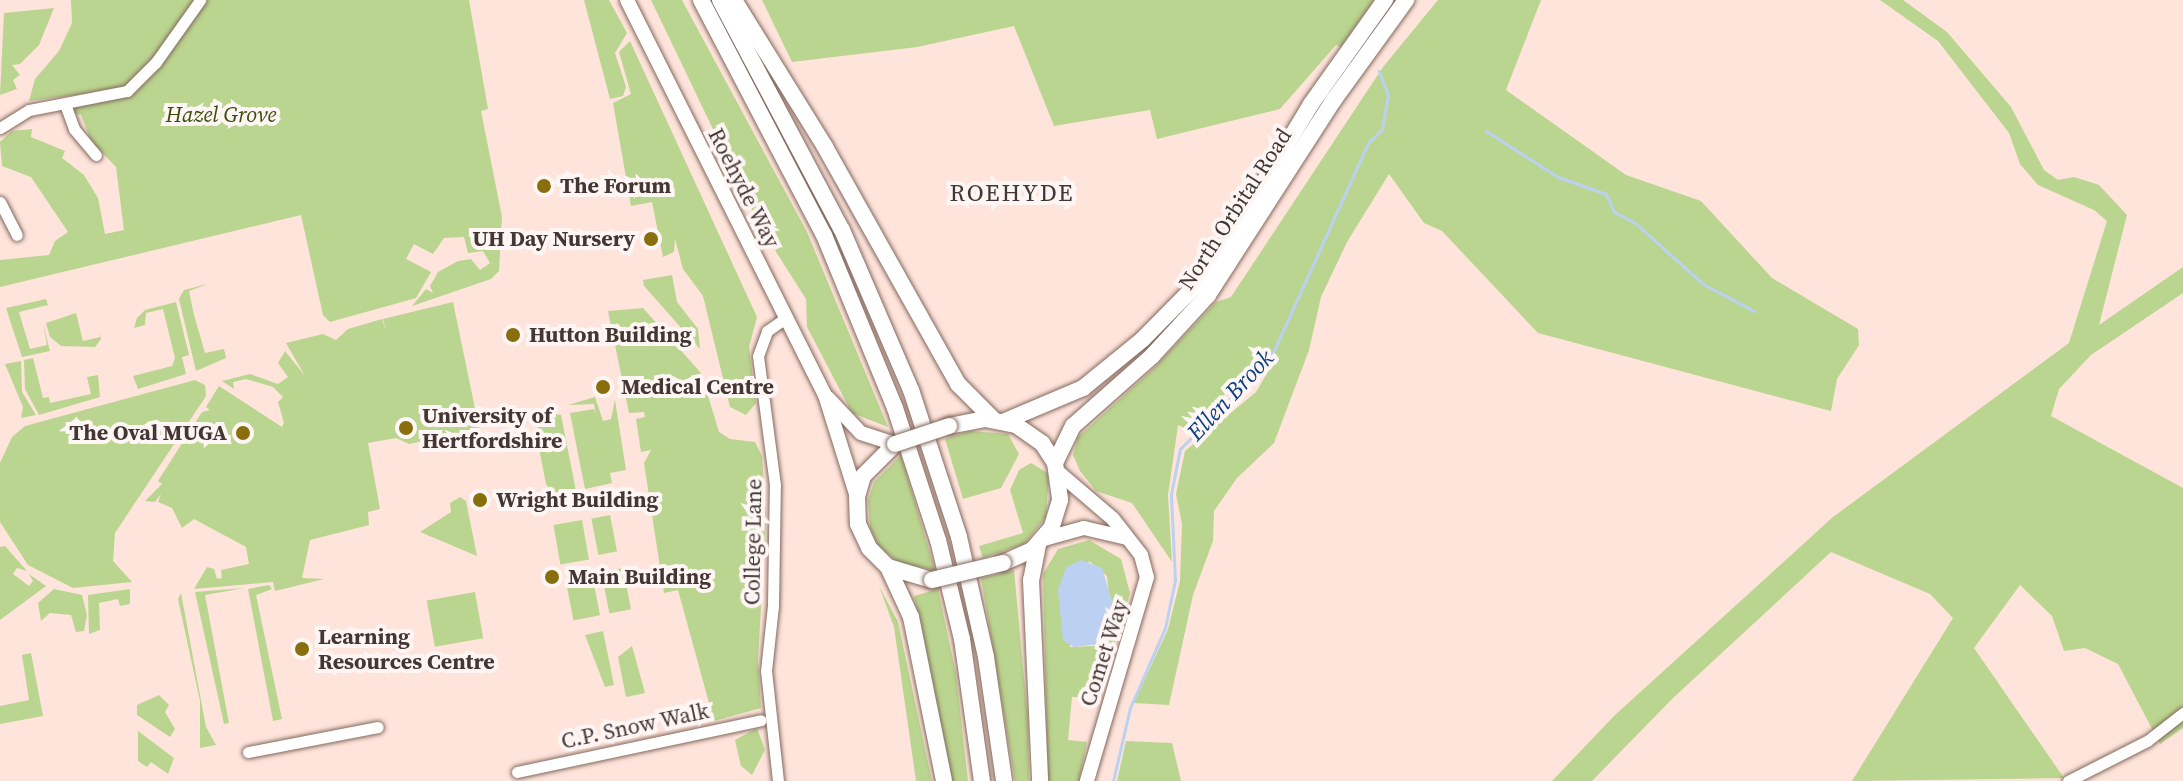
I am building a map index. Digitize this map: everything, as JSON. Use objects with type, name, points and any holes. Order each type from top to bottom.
[{"type":"highway","points":[[701,0],[824,235],[895,408],[938,540],[962,639],[982,781]]},
{"type":"highway","points":[[720,0],[842,230],[911,390],[959,537],[986,657],[1004,781]]},
{"type":"highway","points":[[734,0],[857,201],[958,384],[1000,420],[1035,436],[1056,467],[1058,514],[1041,542],[1031,580],[1040,781]]},
{"type":"highway","name":"North Orbital Road","points":[[1000,420],[1083,388],[1143,339],[1210,271],[1311,104],[1385,0]]},
{"type":"highway","name":"North Orbital Road","points":[[1056,467],[1073,426],[1152,356],[1208,295],[1333,101],[1406,0]]},
{"type":"highway","points":[[944,781],[911,617],[888,567],[862,537],[857,497],[869,467],[895,444],[949,426],[1000,420]]},
{"type":"highway","points":[[888,567],[932,580],[1003,563],[1041,542]]},
{"type":"main road","name":"Roehyde Way","points":[[627,0],[825,395],[857,497]]},
{"type":"main road","name":"Roehyde Way","points":[[825,395],[861,433],[895,444]]},
{"type":"main road","name":"Comet Way","points":[[1056,467],[1131,540],[1145,566],[1147,590],[1087,781]]},
{"type":"main road","points":[[1041,542],[1084,528],[1131,540]]},
{"type":"street","points":[[0,128],[29,110],[127,91],[156,62],[200,0]]},
{"type":"street","points":[[65,104],[74,129],[96,155]]},
{"type":"street","points":[[0,202],[17,235]]},
{"type":"street","name":"College Lane","points":[[778,781],[766,671],[773,606],[775,485],[758,356],[767,331],[787,317]]},
{"type":"street","points":[[2068,781],[2147,741],[2183,713]]},
{"type":"street","name":"C.P. Snow Walk","points":[[517,772],[761,720]]},
{"type":"street","points":[[248,752],[378,727]]},
{"type":"green space","name":"Hazel Grove","points":[[71,0],[469,0],[488,109],[481,111],[502,217],[499,271],[491,279],[412,306],[426,289],[433,293],[430,286],[438,272],[458,261],[471,259],[480,270],[490,263],[483,251],[468,253],[464,237],[444,238],[433,254],[414,244],[406,259],[431,272],[416,298],[330,322],[323,315],[301,215],[0,287],[0,260],[49,255],[55,241],[68,232],[31,177],[2,166],[0,142],[12,131],[32,129],[31,137],[65,151],[62,158],[84,175],[98,198],[105,234],[124,230],[116,167],[91,141],[81,115],[72,113],[76,106],[99,103],[97,92],[29,101],[35,79],[59,51],[72,23]]},
{"type":"green space","points":[[584,0],[609,0],[627,33],[615,53],[626,87],[623,96],[610,99]]},
{"type":"green space","points":[[651,0],[682,0],[807,232],[888,427],[852,413],[807,327],[806,299],[759,225]]},
{"type":"green space","points":[[762,0],[1374,0],[1341,47],[1336,45],[1280,109],[1157,139],[1150,110],[1054,126],[1014,26],[917,47],[792,62]]},
{"type":"green space","points":[[1438,0],[1541,0],[1506,90],[1626,175],[1701,201],[1772,278],[1858,329],[1859,345],[1837,379],[1831,411],[1538,333],[1442,231],[1424,223],[1389,174],[1347,242],[1321,297],[1309,350],[1274,443],[1237,478],[1214,511],[1213,541],[1193,595],[1169,705],[1134,703],[1168,629],[1180,581],[1182,524],[1176,494],[1185,451],[1256,392],[1275,360],[1263,353],[1191,431],[1178,425],[1168,495],[1172,562],[1132,503],[1096,491],[1080,471],[1073,455],[1078,437],[1152,370],[1216,302],[1231,297],[1383,67]]},
{"type":"green space","points":[[1880,0],[1903,0],[1947,32],[2011,107],[2044,170],[2058,180],[2074,177],[2099,185],[2127,215],[2099,325],[2183,267],[2183,293],[2091,355],[2059,389],[2051,416],[2183,488],[2183,728],[2160,744],[2118,664],[2085,648],[2064,651],[2052,616],[2020,585],[1974,648],[2064,778],[1852,781],[1953,618],[1930,594],[1831,552],[1673,698],[1592,781],[1552,781],[1615,715],[1833,517],[2069,343],[2107,221],[2094,210],[2038,185],[2020,164],[2009,133],[1938,41]]},
{"type":"green space","points":[[54,8],[39,45],[20,64],[12,65],[20,75],[13,80],[17,89],[0,95],[4,13]]},
{"type":"green space","points":[[630,41],[757,317],[749,347],[756,403],[746,415],[730,407],[703,296],[683,269],[675,239],[674,252],[663,257],[652,202],[631,206],[613,103],[631,94],[619,52]]},
{"type":"green space","points":[[672,275],[677,302],[698,329],[700,349],[644,286],[643,280]]},
{"type":"green space","points":[[208,284],[189,291],[194,315],[205,353],[224,349],[226,358],[196,371],[179,299],[184,290]]},
{"type":"green space","points":[[46,299],[48,305],[19,312],[30,349],[47,345],[43,324],[50,351],[22,357],[6,308]]},
{"type":"green space","points":[[176,302],[189,355],[182,357],[186,374],[138,389],[133,376],[172,366],[175,358],[163,309],[146,313],[145,325],[134,328],[137,318],[145,310]]},
{"type":"green space","points":[[453,302],[479,428],[409,444],[396,438],[368,443],[380,509],[368,512],[369,525],[310,540],[302,578],[324,579],[275,591],[273,582],[194,589],[207,567],[214,569],[217,579],[222,578],[221,570],[249,564],[246,547],[194,519],[182,528],[172,508],[158,502],[161,494],[155,502],[145,501],[162,484],[158,481],[202,412],[210,410],[206,407],[219,386],[282,427],[284,423],[278,402],[283,397],[273,387],[246,379],[233,382],[234,389],[222,381],[250,374],[278,384],[288,377],[278,363],[285,351],[305,376],[286,343],[323,334],[336,340],[348,329],[382,319],[386,331],[383,319]]},
{"type":"green space","points":[[643,308],[701,373],[719,432],[730,439],[755,442],[762,456],[766,518],[758,660],[761,708],[714,721],[678,590],[664,593],[644,463],[651,450],[641,452],[636,419],[645,417],[644,412],[629,413],[608,311]]},
{"type":"green space","points":[[76,313],[83,341],[100,337],[99,330],[101,339],[95,347],[61,346],[50,337],[46,323]]},
{"type":"green space","points":[[33,358],[43,398],[49,397],[50,403],[91,394],[87,377],[98,375],[100,397],[39,415],[25,389],[24,360]]},
{"type":"green space","points":[[21,361],[22,392],[36,415],[21,418],[23,407],[5,364]]},
{"type":"green space","points":[[195,380],[205,385],[206,396],[115,533],[113,561],[132,582],[73,588],[28,565],[0,522],[0,463],[12,437],[25,426]]},
{"type":"green space","points":[[595,397],[603,421],[611,419],[615,400],[626,470],[610,473],[612,483],[585,489],[570,413],[594,409],[596,416],[594,404],[568,405]]},
{"type":"green space","points":[[561,415],[576,491],[555,497],[546,484],[536,433],[540,417]]},
{"type":"green space","points":[[970,431],[1008,434],[1019,454],[1001,488],[963,499],[945,439]]},
{"type":"green space","points":[[901,455],[935,570],[899,563],[878,545],[870,528],[868,500],[874,482]]},
{"type":"green space","points":[[1031,463],[1049,474],[1046,517],[1024,544],[983,558],[979,546],[1023,533],[1010,490],[1019,470]]},
{"type":"green space","points":[[460,497],[466,501],[477,556],[420,532],[451,512],[450,503]]},
{"type":"green space","points":[[610,515],[617,551],[598,555],[591,519]]},
{"type":"green space","points":[[582,520],[589,559],[560,564],[553,525]]},
{"type":"green space","points":[[1089,540],[1121,559],[1130,593],[1099,697],[1072,697],[1068,740],[1087,742],[1079,781],[1048,781],[1043,574],[1058,549]],"holes":[[[1089,561],[1107,576],[1111,611],[1096,646],[1070,647]]]},
{"type":"green space","points":[[5,546],[27,571],[17,568],[13,574],[29,586],[33,581],[29,574],[46,586],[0,620],[0,547]]},
{"type":"green space","points":[[623,568],[631,609],[609,613],[601,572]]},
{"type":"green space","points":[[1014,570],[1028,721],[1029,781],[1015,781],[981,578]]},
{"type":"green space","points":[[592,574],[600,615],[574,620],[565,579]]},
{"type":"green space","points":[[269,585],[272,589],[256,595],[282,719],[273,721],[248,589]]},
{"type":"green space","points":[[879,586],[898,622],[932,781],[916,781],[894,627]]},
{"type":"green space","points":[[244,588],[205,595],[229,723],[224,724],[195,592]]},
{"type":"green space","points":[[54,589],[82,595],[87,615],[84,631],[76,632],[71,615],[50,613],[41,621],[38,603]]},
{"type":"green space","points":[[130,589],[130,604],[120,606],[118,599],[99,603],[100,630],[89,634],[88,595]]},
{"type":"green space","points":[[938,589],[956,674],[968,781],[950,781],[914,596]]},
{"type":"green space","points":[[475,592],[483,638],[435,647],[427,601]]},
{"type":"green space","points":[[181,593],[206,727],[216,745],[200,748],[200,701],[178,599]]},
{"type":"green space","points":[[603,631],[614,685],[605,687],[585,635]]},
{"type":"green space","points":[[632,646],[645,693],[626,697],[618,657]]},
{"type":"green space","points":[[31,653],[43,716],[0,724],[0,706],[29,700],[22,655]]},
{"type":"green space","points":[[159,695],[169,705],[165,712],[175,729],[170,737],[137,715],[137,705]]},
{"type":"green space","points":[[757,728],[765,750],[752,775],[741,766],[735,740]]},
{"type":"green space","points":[[138,731],[174,758],[168,774],[151,762],[147,767],[138,761]]},
{"type":"green space","points":[[1126,741],[1172,743],[1181,781],[1117,781]]},
{"type":"water","points":[[1081,560],[1102,568],[1112,601],[1100,644],[1074,647],[1063,640],[1058,590],[1066,567]]},
{"type":"waterway","name":"Ellen Brook","points":[[1113,781],[1130,708],[1165,628],[1175,580],[1171,494],[1180,449],[1271,357],[1368,143],[1382,129],[1388,95],[1379,71]]},
{"type":"waterway","points":[[1486,131],[1558,177],[1606,194],[1614,212],[1634,222],[1703,284],[1754,311]]},
{"type":"place","name":"The Forum","points":[[544,186]]},
{"type":"place","name":"UH Day Nursery","points":[[651,239]]},
{"type":"place","name":"Hutton Building","points":[[513,335]]},
{"type":"place","name":"Medical Centre","points":[[603,387]]},
{"type":"place","name":"University of Hertfordshire","points":[[406,428]]},
{"type":"place","name":"The Oval MUGA","points":[[243,433]]},
{"type":"place","name":"Wright Building","points":[[480,500]]},
{"type":"place","name":"Main Building","points":[[552,577]]},
{"type":"place","name":"Learning Resources Centre","points":[[302,649]]},
{"type":"district","name":"ROEHYDE","points":[[1012,193]]}]
